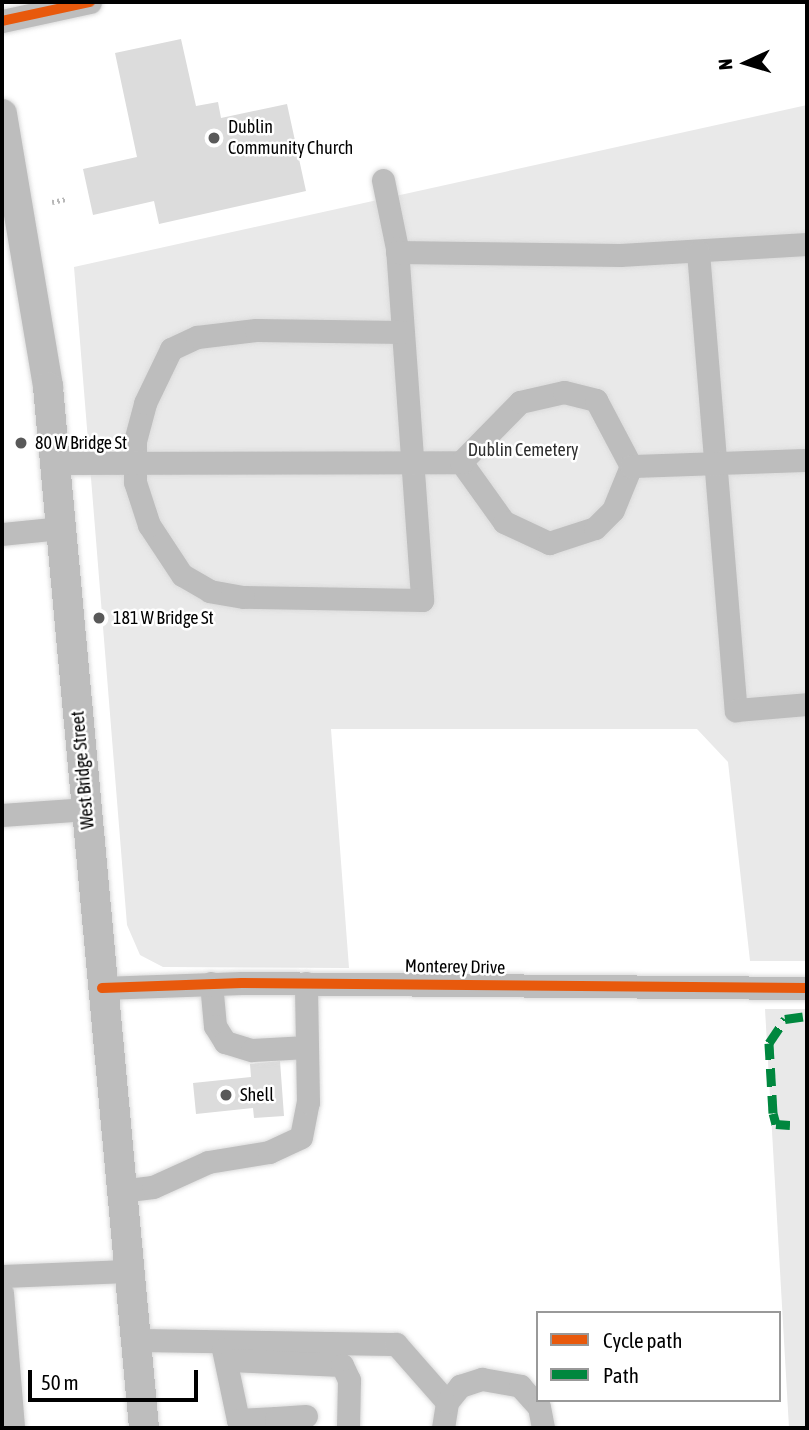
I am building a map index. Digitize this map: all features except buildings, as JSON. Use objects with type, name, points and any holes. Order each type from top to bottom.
[{"type":"main road","name":"West Bridge Street","points":[[2,114],[38,310],[55,463],[120,1191],[144,1428]]},
{"type":"street","points":[[2,21],[90,2]]},
{"type":"street","points":[[383,180],[397,251],[422,600],[210,591],[182,575],[149,525],[135,460],[145,403],[171,349],[197,337],[256,330],[402,332]]},
{"type":"street","points":[[397,251],[698,251],[807,244]]},
{"type":"street","points":[[698,251],[720,467],[736,710],[807,704]]},
{"type":"street","points":[[55,463],[135,460],[412,464],[461,462],[520,402],[564,392],[596,400],[631,466]]},
{"type":"street","points":[[631,466],[720,467],[807,460]]},
{"type":"street","points":[[461,462],[504,522],[549,543],[595,528],[613,510],[631,466]]},
{"type":"street","points":[[2,534],[61,528]]},
{"type":"street","points":[[2,815],[87,809]]},
{"type":"street","points":[[211,983],[215,1026],[225,1042],[252,1050],[307,1047]]},
{"type":"street","name":"Monterey Drive","points":[[102,988],[211,983],[807,988]]},
{"type":"street","points":[[120,1191],[153,1186],[208,1162],[269,1152],[301,1137],[308,1102],[306,983]]},
{"type":"street","points":[[2,1276],[128,1271]]},
{"type":"street","points":[[2,1293],[13,1428]]},
{"type":"street","points":[[135,1340],[216,1338],[396,1344],[447,1402]]},
{"type":"street","points":[[216,1338],[230,1360],[234,1426],[277,1423],[306,1416]]},
{"type":"street","points":[[230,1360],[342,1366],[349,1380],[348,1428]]},
{"type":"street","points":[[443,1428],[447,1402],[460,1386],[482,1378],[520,1386],[539,1407],[542,1428]]},
{"type":"path","points":[[52,202],[66,199]]},
{"type":"green space","name":"Dublin Cemetery","points":[[807,105],[807,961],[750,961],[728,762],[697,729],[331,729],[349,968],[163,967],[140,955],[127,925],[74,267]]},
{"type":"green space","points":[[765,1009],[807,1009],[807,1428],[789,1428]]},
{"type":"marked path","points":[[790,1125],[776,1124],[773,1113],[769,1043],[785,1019],[807,1016]]},
{"type":"cycle path","points":[[2,21],[90,2]]},
{"type":"cycle path","points":[[102,988],[242,983],[807,988]]},
{"type":"place","name":"Dublin Community Church","points":[[214,138]]},
{"type":"place","name":"80 W Bridge St","points":[[21,443]]},
{"type":"place","name":"181 W Bridge St","points":[[99,618]]},
{"type":"place","name":"Shell","points":[[226,1095]]}]
